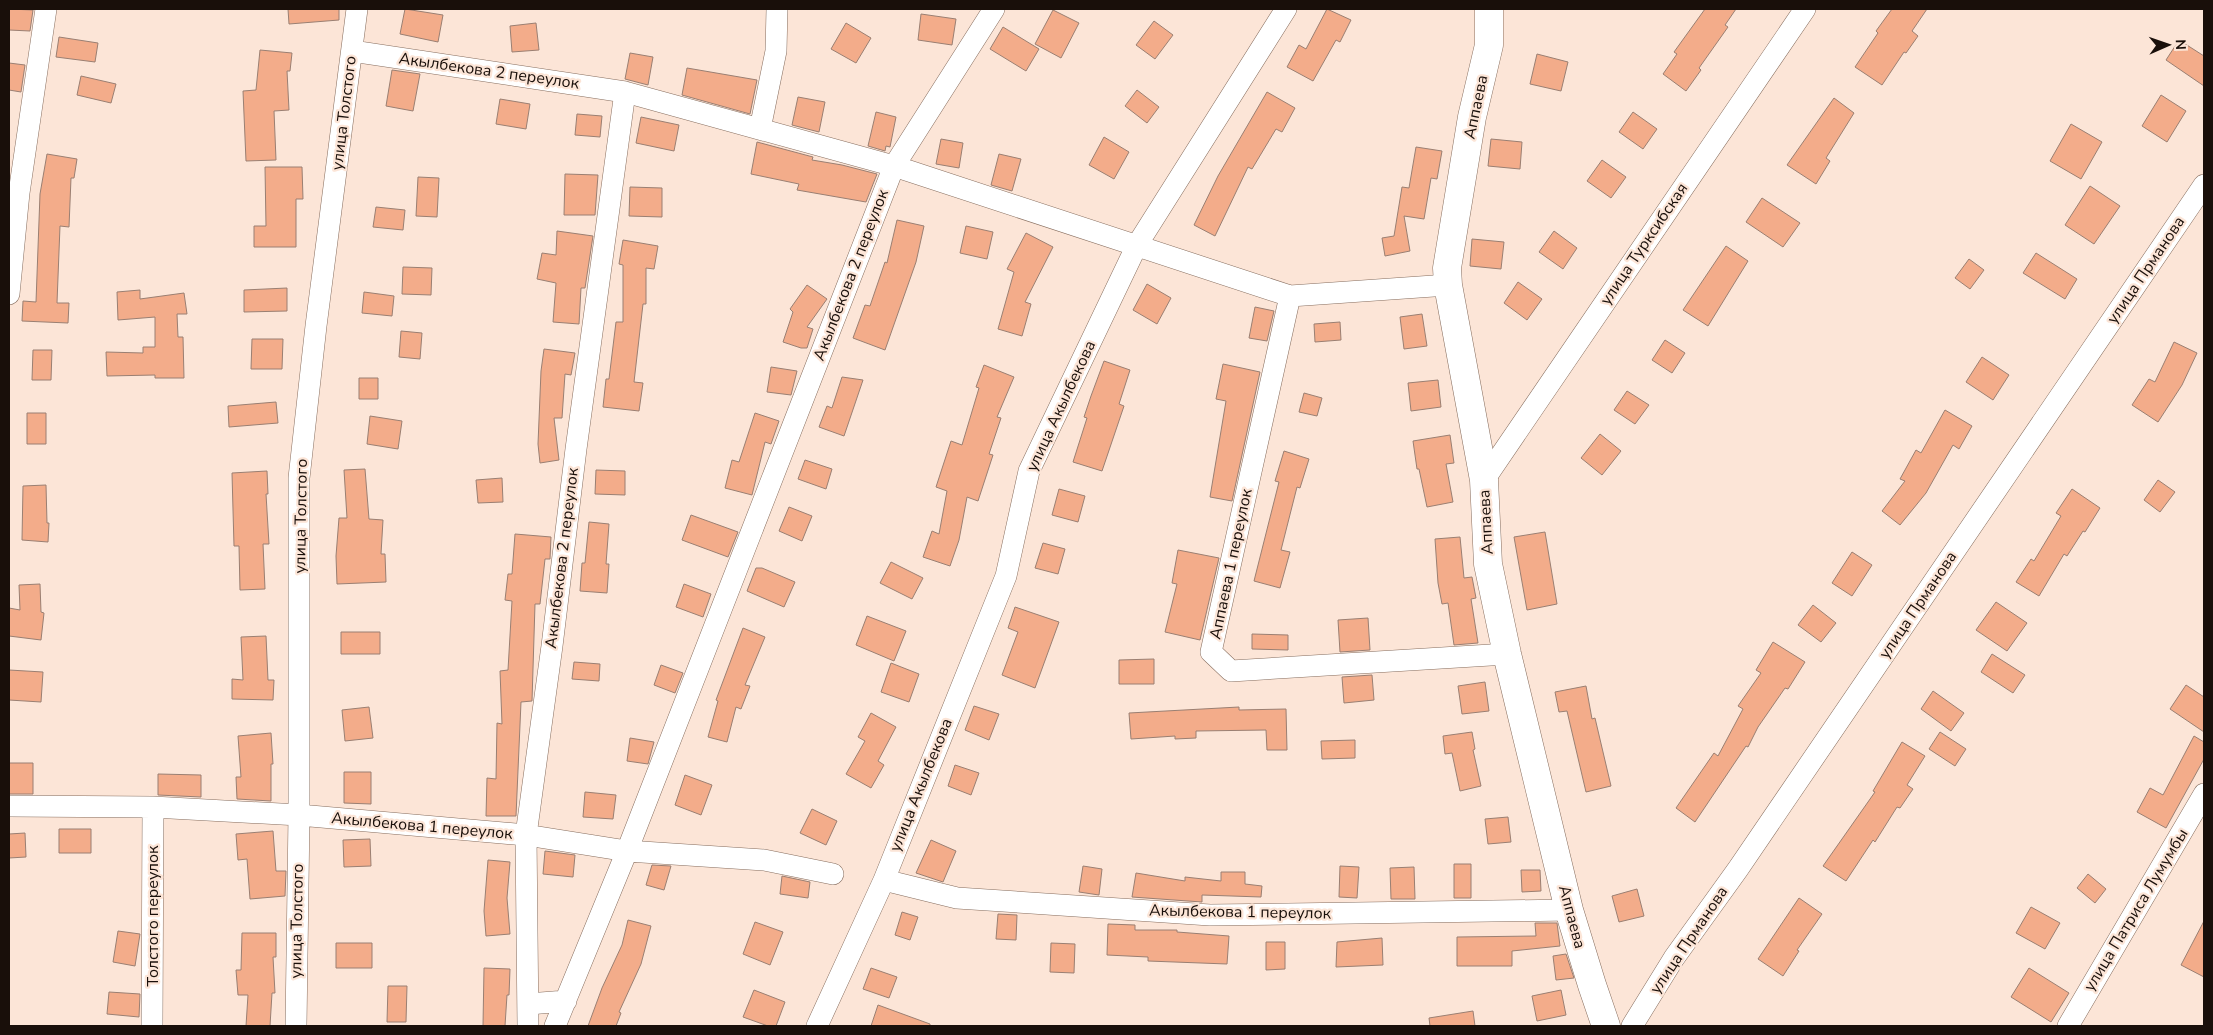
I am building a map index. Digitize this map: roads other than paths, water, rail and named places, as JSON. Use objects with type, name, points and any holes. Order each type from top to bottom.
[{"type":"street","points":[[9,294],[19,193],[46,9]]},
{"type":"street","name":"улица Толстого","points":[[296,1026],[299,815],[299,478],[316,326],[357,9]]},
{"type":"street","points":[[760,130],[776,51],[777,9]]},
{"type":"street","name":"Акылбекова 2 переулок","points":[[555,1026],[627,851],[894,166],[994,9]]},
{"type":"street","name":"улица Акылбекова","points":[[817,1026],[884,880],[1006,576],[1029,471],[1137,245],[1286,9]]},
{"type":"street","name":"Аппаева","points":[[1490,9],[1489,45],[1471,126],[1447,268],[1448,284],[1484,480],[1488,564],[1507,654],[1599,1025]]},
{"type":"street","name":"улица Турксибская","points":[[1484,480],[1805,9]]},
{"type":"street","name":"Акылбекова 2 переулок","points":[[352,51],[625,92],[894,166],[1290,296],[1448,284]]},
{"type":"street","name":"Акылбекова 2 переулок","points":[[528,1026],[526,835],[625,92]]},
{"type":"street","name":"улица Прманова","points":[[1632,1026],[1674,958],[1738,869],[2204,185]]},
{"type":"street","name":"Аппаева 1 переулок","points":[[1290,296],[1211,652],[1231,671],[1507,654]]},
{"type":"street","name":"улица Патриса Лумумбы","points":[[2068,1026],[2204,794]]},
{"type":"street","name":"Акылбекова 1 переулок","points":[[9,806],[153,807],[299,815],[526,835],[627,851],[764,860],[833,874]]},
{"type":"street","name":"Толстого переулок","points":[[152,1026],[153,807]]},
{"type":"street","name":"Акылбекова 1 переулок","points":[[884,880],[958,898],[1210,915],[1569,910]]},
{"type":"street","points":[[528,1004],[566,1001]]}]
